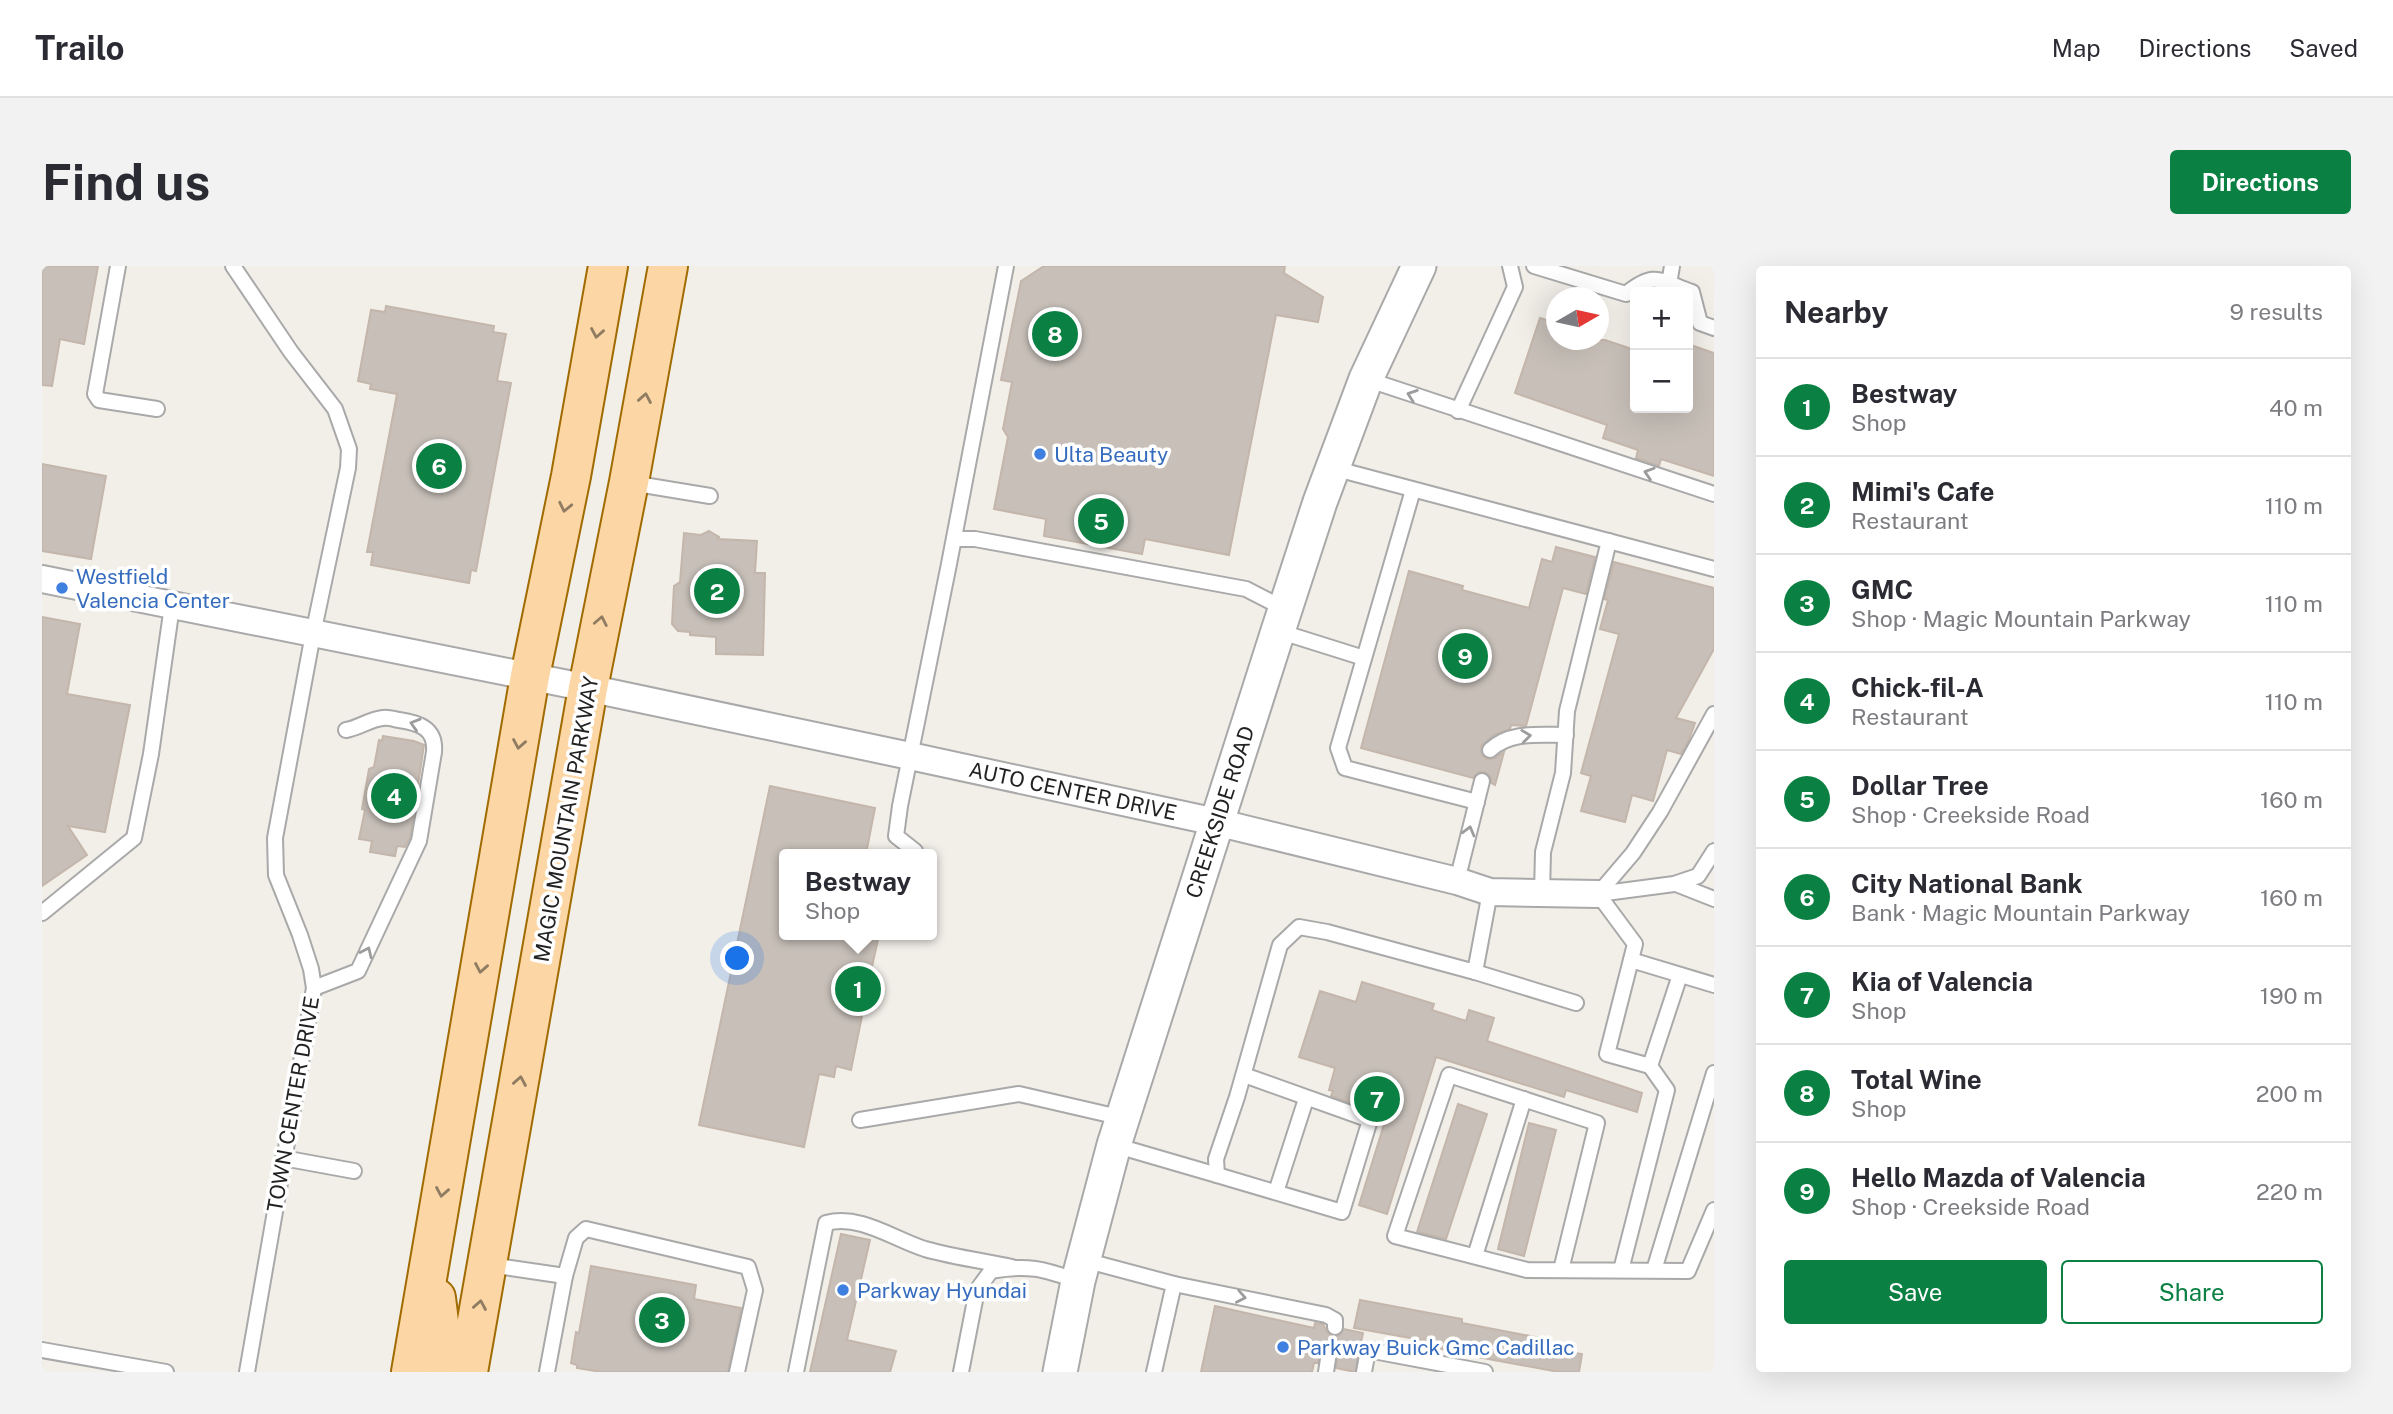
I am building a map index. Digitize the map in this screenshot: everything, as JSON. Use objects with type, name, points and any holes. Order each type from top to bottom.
[{"type":"main road","points":[[411,1372],[530,677],[571,476],[608,266]]},
{"type":"main road","name":"MAGIC MOUNTAIN PARKWAY","points":[[468,1372],[588,688],[668,266]]},
{"type":"main road","points":[[431,1258],[443,1354],[440,1372]]},
{"type":"street","name":"CREEKSIDE ROAD","points":[[1060,1372],[1081,1271],[1119,1131],[1281,620],[1332,468],[1366,379],[1419,266]]},
{"type":"street","points":[[42,579],[588,688]]},
{"type":"street","name":"AUTO CENTER DRIVE","points":[[588,688],[1216,822],[1457,881],[1490,892],[1598,894]]},
{"type":"lane","points":[[118,266],[95,394],[99,400],[157,410]]},
{"type":"lane","name":"TOWN CENTER DRIVE","points":[[233,266],[291,352],[335,409],[349,449],[348,468],[313,634],[275,838],[276,875],[300,935],[314,988],[247,1372]]},
{"type":"lane","points":[[913,849],[897,836],[900,806],[1006,266]]},
{"type":"lane","points":[[1458,411],[1516,287],[1510,266]]},
{"type":"lane","points":[[1534,266],[1626,294],[1641,282],[1653,278],[1692,292],[1700,323],[1714,328]]},
{"type":"lane","points":[[1669,284],[1671,266]]},
{"type":"lane","points":[[1366,379],[1714,494]]},
{"type":"lane","points":[[1332,468],[1714,569]]},
{"type":"lane","points":[[629,482],[710,496]]},
{"type":"lane","points":[[1413,490],[1338,748],[1345,768],[1477,802]]},
{"type":"lane","points":[[954,538],[975,539],[1246,589],[1281,620],[1364,658]]},
{"type":"lane","points":[[1542,893],[1543,852],[1563,773],[1567,711],[1609,541]]},
{"type":"lane","points":[[42,913],[134,838],[151,754],[172,606]]},
{"type":"lane","points":[[1598,894],[1633,853],[1660,812],[1714,714]]},
{"type":"lane","points":[[314,988],[358,971],[419,841],[435,752],[433,737],[418,723],[382,718],[346,730]]},
{"type":"lane","points":[[1490,750],[1500,741],[1530,735],[1566,735]]},
{"type":"lane","points":[[1457,881],[1482,781]]},
{"type":"lane","points":[[1598,894],[1676,884],[1698,876],[1714,851]]},
{"type":"lane","points":[[1676,884],[1714,899]]},
{"type":"lane","points":[[1475,972],[1490,892]]},
{"type":"lane","points":[[1598,894],[1635,944],[1607,1054],[1650,1066],[1667,1090],[1621,1270]]},
{"type":"lane","points":[[1217,1175],[1216,1159],[1244,1074],[1280,945],[1299,927],[1475,972],[1576,1003]]},
{"type":"lane","points":[[1631,960],[1714,985]]},
{"type":"lane","points":[[1650,1066],[1680,975]]},
{"type":"lane","points":[[1654,1270],[1714,1073]]},
{"type":"lane","points":[[860,1120],[1019,1094],[1119,1131],[1217,1175],[1342,1212],[1370,1120],[1306,1099],[1244,1074]]},
{"type":"lane","points":[[1561,1270],[1597,1123],[1449,1074],[1395,1236],[1527,1270],[1561,1270],[1688,1270],[1714,1210]]},
{"type":"lane","points":[[1276,1192],[1306,1099]]},
{"type":"lane","points":[[1475,1256],[1524,1099]]},
{"type":"lane","points":[[283,1158],[354,1171]]},
{"type":"lane","points":[[796,1372],[826,1223],[836,1221],[867,1224],[926,1249],[1012,1267],[1081,1271],[1174,1284],[1326,1315],[1335,1320],[1335,1327]]},
{"type":"lane","points":[[547,1372],[565,1276],[576,1238],[586,1229],[748,1268],[755,1290],[737,1372]]},
{"type":"lane","points":[[488,1265],[565,1276]]},
{"type":"lane","points":[[961,1372],[977,1290],[991,1271],[1012,1267]]},
{"type":"lane","points":[[1154,1372],[1174,1284]]},
{"type":"lane","points":[[42,1350],[166,1372]]},
{"type":"lane","points":[[1364,1372],[1368,1350],[1485,1372]]},
{"type":"building","points":[[42,266],[98,266],[84,344],[60,339],[52,386],[42,385]]},
{"type":"building","points":[[1044,266],[1285,266],[1284,273],[1323,297],[1318,322],[1276,315],[1229,555],[1145,539],[1142,554],[1044,536],[1046,519],[994,509],[1008,437],[1003,429],[1012,382],[1001,380],[1021,281]]},
{"type":"building","points":[[386,306],[494,326],[493,332],[506,334],[497,381],[511,383],[476,571],[471,570],[469,583],[371,565],[373,552],[367,552],[397,394],[370,389],[371,384],[358,381],[371,310],[385,312]]},
{"type":"building","points":[[1540,318],[1546,320],[1546,350],[1609,350],[1609,341],[1630,348],[1630,413],[1693,413],[1693,346],[1714,353],[1714,476],[1661,459],[1659,466],[1636,458],[1638,450],[1603,438],[1607,425],[1515,393]]},
{"type":"building","points":[[42,464],[106,476],[91,559],[42,551]]},
{"type":"building","points":[[709,531],[719,537],[718,539],[757,541],[755,573],[765,573],[763,655],[716,654],[716,637],[690,635],[690,632],[678,631],[672,624],[674,586],[680,582],[684,533],[701,535]]},
{"type":"building","points":[[1556,547],[1595,557],[1586,594],[1563,588],[1526,726],[1511,725],[1510,729],[1494,735],[1481,746],[1482,755],[1487,759],[1495,758],[1504,752],[1495,785],[1485,772],[1479,772],[1473,778],[1361,748],[1409,571],[1463,586],[1462,590],[1529,608],[1542,559],[1552,562]]},
{"type":"building","points":[[1614,562],[1714,588],[1714,649],[1676,718],[1695,723],[1688,742],[1681,754],[1667,750],[1653,801],[1632,795],[1625,822],[1581,811],[1591,776],[1581,773],[1619,634],[1600,629],[1608,600],[1604,599]]},
{"type":"building","points":[[42,617],[80,624],[67,694],[130,705],[105,832],[68,826],[87,855],[42,886]]},
{"type":"building","points":[[383,736],[424,745],[410,838],[405,847],[397,846],[395,856],[370,852],[372,841],[359,839],[369,769],[374,767],[379,740],[382,741]]},
{"type":"building","points":[[770,786],[875,808],[867,849],[779,849],[779,940],[878,940],[871,971],[877,972],[869,1007],[864,1006],[851,1070],[836,1066],[834,1077],[819,1074],[804,1147],[699,1125]]},
{"type":"building","points":[[1362,982],[1434,1004],[1432,1010],[1466,1021],[1469,1010],[1494,1018],[1487,1041],[1642,1093],[1637,1112],[1566,1090],[1564,1097],[1436,1057],[1387,1214],[1359,1205],[1386,1118],[1331,1096],[1333,1091],[1329,1090],[1335,1068],[1299,1057],[1320,991],[1356,1002]]},
{"type":"building","points":[[1458,1104],[1487,1114],[1446,1239],[1417,1232]]},
{"type":"building","points":[[1529,1123],[1556,1130],[1524,1256],[1498,1249]]},
{"type":"building","name":"Parkway Hyundai","points":[[841,1234],[870,1240],[847,1340],[896,1351],[890,1372],[810,1372]]},
{"type":"building","points":[[591,1266],[696,1285],[694,1299],[741,1308],[728,1372],[601,1372],[577,1368],[577,1365],[571,1363]]},
{"type":"building","points":[[1360,1300],[1462,1319],[1462,1323],[1546,1339],[1544,1348],[1582,1354],[1579,1372],[1559,1372],[1483,1358],[1432,1347],[1433,1342],[1354,1328]]},
{"type":"building","name":"Parkway Buick Gmc Cadillac","points":[[1215,1306],[1314,1328],[1315,1323],[1323,1324],[1327,1332],[1334,1337],[1340,1335],[1344,1329],[1363,1333],[1355,1372],[1336,1368],[1337,1355],[1329,1349],[1320,1354],[1312,1372],[1201,1372]]},
{"type":"place","name":"Total Wine","points":[[1055,334]]},
{"type":"place","name":"Ulta Beauty","points":[[1040,454]]},
{"type":"place","name":"City National Bank","points":[[439,466]]},
{"type":"place","name":"Dollar Tree","points":[[1101,521]]},
{"type":"place","name":"Westfield Valencia Center","points":[[62,588]]},
{"type":"place","name":"Mimi's Cafe","points":[[717,591]]},
{"type":"place","name":"Hello Mazda of Valencia","points":[[1465,656]]},
{"type":"place","name":"Chick-fil-A","points":[[394,796]]},
{"type":"place","name":"Bestway","points":[[858,989]]},
{"type":"place","name":"Kia of Valencia","points":[[1377,1099]]},
{"type":"place","name":"Parkway Hyundai","points":[[843,1290]]},
{"type":"place","name":"GMC","points":[[662,1320]]},
{"type":"place","name":"Parkway Buick Gmc Cadillac","points":[[1283,1347]]}]
